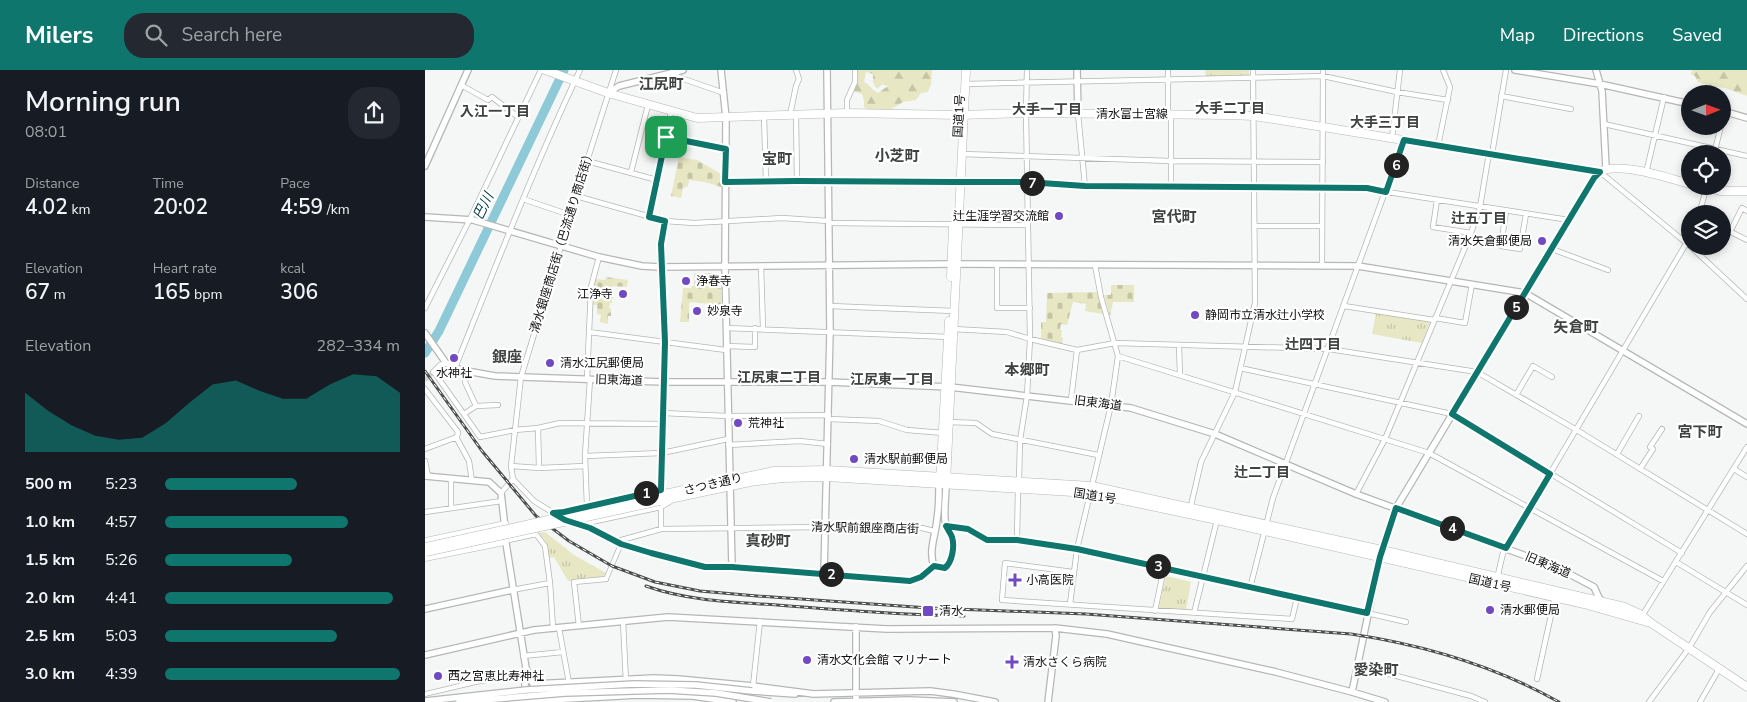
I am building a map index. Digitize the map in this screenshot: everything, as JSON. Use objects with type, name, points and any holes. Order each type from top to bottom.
[{"type":"main road","name":"清水富士宮線","points":[[545,70],[609,93],[697,118],[827,113],[1228,114],[1254,116],[1438,146],[1603,170],[1619,168],[1681,182]]},
{"type":"main road","name":"国道1号","points":[[958,182],[962,154],[961,70]]},
{"type":"main road","name":"国道1号","points":[[966,70],[961,114],[943,481],[1091,489],[1497,580],[1556,594],[1628,616],[1641,618]]},
{"type":"main road","points":[[1731,191],[1747,191]]},
{"type":"main road","name":"国道1号","points":[[945,433],[949,422],[947,387]]},
{"type":"main road","name":"さつき通り","points":[[425,549],[729,483],[827,474],[943,481]]},
{"type":"main road","name":"国道1号","points":[[1189,511],[1217,520],[1265,528]]},
{"type":"main road","points":[[425,549],[505,525]]},
{"type":"main road","points":[[425,549],[505,541]]},
{"type":"main road","name":"国道1号","points":[[1556,594],[1602,601],[1625,607],[1747,687]]},
{"type":"street","points":[[425,166],[468,70]]},
{"type":"street","points":[[425,308],[471,220],[541,70]]},
{"type":"street","points":[[455,368],[508,230],[559,113],[580,70]]},
{"type":"street","name":"清水銀座商店街（巴流通り商店街）","points":[[513,479],[511,466],[521,377],[616,70]]},
{"type":"street","points":[[609,93],[619,86],[683,70]]},
{"type":"street","points":[[721,70],[726,118],[726,348],[732,567]]},
{"type":"street","points":[[796,70],[799,79],[796,86],[793,115],[797,181]]},
{"type":"street","points":[[824,574],[830,332],[827,70]]},
{"type":"street","points":[[847,113],[847,100],[855,82],[855,70]]},
{"type":"street","points":[[1017,540],[1020,440],[1027,396],[1030,339],[1027,70]]},
{"type":"street","points":[[1077,70],[1077,114],[1085,186]]},
{"type":"street","points":[[1168,70],[1171,187]]},
{"type":"street","points":[[1189,511],[1201,461],[1235,392],[1255,302],[1253,70]]},
{"type":"street","points":[[1322,266],[1323,70]]},
{"type":"street","points":[[1393,138],[1400,70]]},
{"type":"street","points":[[1438,146],[1450,87],[1443,70]]},
{"type":"street","points":[[1356,494],[1385,439],[1471,233],[1480,207],[1506,70]]},
{"type":"street","points":[[1515,70],[1601,84],[1681,102]]},
{"type":"street","points":[[1351,692],[1381,554],[1396,508],[1594,178],[1603,170],[1604,124],[1601,84],[1596,70]]},
{"type":"street","points":[[674,72],[678,77],[724,93]]},
{"type":"street","points":[[965,84],[1323,76],[1397,92],[1448,100]]},
{"type":"street","points":[[461,85],[489,100],[492,97],[519,117]]},
{"type":"street","points":[[1501,96],[1571,109]]},
{"type":"street","points":[[1646,173],[1664,97]]},
{"type":"street","points":[[631,172],[648,105]]},
{"type":"street","points":[[649,217],[671,112]]},
{"type":"street","points":[[1731,113],[1747,118]]},
{"type":"street","points":[[764,116],[766,182]]},
{"type":"street","points":[[1604,124],[1689,145]]},
{"type":"street","points":[[666,137],[726,149]]},
{"type":"street","points":[[1250,588],[1273,498],[1285,463],[1329,349],[1404,140]]},
{"type":"street","points":[[962,154],[1171,161],[1323,162]]},
{"type":"street","points":[[1731,154],[1747,156]]},
{"type":"street","points":[[587,161],[657,180]]},
{"type":"street","points":[[1603,170],[1681,238]]},
{"type":"street","points":[[725,182],[1027,182],[1085,186],[1367,188],[1569,220]]},
{"type":"street","points":[[576,196],[665,221],[694,224],[782,218],[829,222],[1028,225]]},
{"type":"street","points":[[523,199],[570,215]]},
{"type":"street","points":[[1437,200],[1433,227],[1471,233]]},
{"type":"street","points":[[1731,230],[1742,208],[1747,211]]},
{"type":"street","points":[[1506,211],[1501,246],[1520,249],[1526,214]]},
{"type":"street","points":[[425,217],[471,220],[561,246],[642,266],[725,267],[954,264],[1359,266],[1451,280],[1525,293],[1747,424]]},
{"type":"street","points":[[661,529],[665,342],[660,267],[665,221]]},
{"type":"street","points":[[1255,226],[1322,226]]},
{"type":"street","points":[[1731,232],[1747,240]]},
{"type":"street","points":[[1552,249],[1608,270]]},
{"type":"street","points":[[1497,580],[1506,548],[1575,429],[1683,255]]},
{"type":"street","points":[[1700,255],[1747,299]]},
{"type":"street","points":[[587,506],[585,456],[591,287],[599,256]]},
{"type":"street","points":[[997,264],[997,308],[1030,308]]},
{"type":"street","points":[[1070,604],[1077,549],[1111,405],[1118,356],[1101,297],[1095,265]]},
{"type":"street","points":[[761,266],[763,328]]},
{"type":"street","points":[[1344,306],[1465,323],[1472,284]]},
{"type":"street","points":[[830,306],[952,311]]},
{"type":"street","points":[[726,328],[951,334],[1007,332],[1077,350],[1115,343],[1329,349],[1477,372],[1617,454],[1747,534]]},
{"type":"street","points":[[589,332],[726,348],[755,347],[755,328]]},
{"type":"street","points":[[425,332],[445,361],[433,372],[480,437],[559,423],[663,424]]},
{"type":"street","points":[[1179,346],[1180,375]]},
{"type":"street","points":[[1071,400],[1077,350]]},
{"type":"street","points":[[1118,356],[1304,413],[1429,454],[1663,581]]},
{"type":"street","name":"旧東海道","points":[[445,361],[455,368],[495,376],[664,382],[829,382],[947,387],[1071,400],[1141,410],[1215,434],[1356,494],[1555,567],[1594,587],[1602,601],[1625,612],[1628,616]]},
{"type":"street","points":[[1516,395],[1533,366],[1552,377]]},
{"type":"street","points":[[1241,368],[1452,414],[1682,552]]},
{"type":"street","points":[[468,371],[465,382],[476,406]]},
{"type":"street","points":[[425,389],[459,432],[456,438],[425,449]]},
{"type":"street","points":[[464,414],[476,406],[499,405]]},
{"type":"street","points":[[663,413],[829,417],[879,421],[907,430],[945,433]]},
{"type":"street","points":[[1617,454],[1639,416]]},
{"type":"street","points":[[949,422],[976,423],[989,433],[1098,455]]},
{"type":"street","points":[[538,428],[539,468]]},
{"type":"street","points":[[1640,468],[1653,449],[1650,447],[1662,429]]},
{"type":"street","points":[[456,438],[469,461],[472,480]]},
{"type":"street","points":[[585,456],[662,453],[728,442],[828,444]]},
{"type":"street","points":[[1641,618],[1708,509],[1734,469],[1745,456],[1747,447]]},
{"type":"street","points":[[425,461],[427,476],[489,482],[501,492],[505,541],[519,633],[526,668],[533,684],[678,679],[787,694],[929,692],[953,694],[995,702]]},
{"type":"street","points":[[511,466],[539,468],[585,466]]},
{"type":"street","points":[[1734,469],[1747,477]]},
{"type":"street","points":[[451,478],[451,508]]},
{"type":"street","points":[[501,492],[513,479],[534,501],[565,520],[651,553],[705,567],[732,567],[910,581],[921,577],[934,566]]},
{"type":"street","points":[[934,566],[945,568],[951,562],[952,537],[946,526],[943,481]]},
{"type":"street","points":[[934,566],[932,559],[934,531],[943,481]]},
{"type":"street","points":[[553,513],[587,506],[661,498]]},
{"type":"street","points":[[581,525],[661,498]]},
{"type":"street","points":[[425,512],[502,501]]},
{"type":"street","points":[[1194,613],[1217,520]]},
{"type":"street","points":[[946,526],[968,529],[987,540],[1017,540],[1077,549],[1406,622]]},
{"type":"street","name":"清水駅前銀座商店街","points":[[620,542],[661,529],[825,527],[922,528],[934,531]]},
{"type":"street","points":[[505,541],[536,534],[545,546],[556,628],[563,652],[571,700]]},
{"type":"street","points":[[579,626],[574,582],[606,579],[620,542]]},
{"type":"street","points":[[1676,562],[1747,605]]},
{"type":"street","points":[[1073,572],[1005,563],[1002,600],[1155,611],[1292,618],[1297,598]]},
{"type":"street","points":[[1649,702],[1689,648],[1710,612],[1747,566]]},
{"type":"street","points":[[1155,611],[1164,568]]},
{"type":"street","points":[[425,609],[512,590],[550,584]]},
{"type":"street","points":[[1537,679],[1556,594]]},
{"type":"street","points":[[425,656],[519,633],[668,617],[887,629],[1055,628],[1107,634],[1276,672],[1385,702]]},
{"type":"street","points":[[623,621],[626,696]]},
{"type":"street","points":[[753,689],[760,621]]},
{"type":"street","points":[[855,702],[856,627]]},
{"type":"street","points":[[1048,702],[1056,636],[1055,628]]},
{"type":"street","points":[[523,656],[563,652]]},
{"type":"street","points":[[1356,665],[1471,696],[1485,702]]},
{"type":"street","points":[[525,701],[524,673],[526,668]]},
{"type":"street","points":[[1700,702],[1719,669]]},
{"type":"street","points":[[425,694],[476,682],[518,675]]},
{"type":"street","points":[[425,701],[517,690],[634,684],[696,685],[753,689]]},
{"type":"street","points":[[459,702],[565,693],[668,690],[716,693],[772,702]]},
{"type":"street","points":[[511,702],[626,696],[693,696],[733,702]]},
{"type":"street","points":[[1470,702],[1471,696]]},
{"type":"street","points":[[834,702],[934,700],[954,702]]},
{"type":"green space","points":[[856,70],[932,70],[931,84],[928,92],[921,93],[916,100],[903,102],[890,110],[867,109],[864,107],[862,94],[853,91]],"holes":[[[866,72],[873,74],[873,82],[876,88],[883,84],[888,86],[878,93],[864,82]]]},
{"type":"green space","points":[[1205,70],[1249,70],[1249,77],[1206,78]]},
{"type":"green space","points":[[1692,70],[1747,70],[1747,96],[1731,90],[1731,85],[1707,85],[1698,82],[1695,76],[1691,74]]},
{"type":"green space","points":[[679,157],[697,160],[721,174],[721,187],[689,180],[688,186],[683,188],[681,198],[671,196]]},
{"type":"green space","points":[[694,273],[715,273],[714,288],[721,288],[721,305],[691,302],[689,304],[689,322],[680,322],[683,288],[694,286]]},
{"type":"green space","points":[[606,277],[628,280],[627,287],[613,286],[612,303],[610,303],[609,308],[611,309],[611,316],[608,316],[608,324],[600,322],[601,315],[597,314],[597,305],[592,305],[595,279],[605,280]]},
{"type":"green space","points":[[1111,285],[1134,285],[1134,302],[1113,302],[1110,316],[1104,295],[1111,295]]},
{"type":"green space","points":[[1097,292],[1103,314],[1085,311],[1086,304],[1073,302],[1067,325],[1061,324],[1062,344],[1041,339],[1041,322],[1046,322],[1047,293]]},
{"type":"green space","points":[[1376,313],[1430,322],[1422,343],[1372,334]]},
{"type":"green space","points":[[545,532],[574,555],[606,573],[605,578],[568,581],[554,557],[549,558],[546,541],[539,533]]},
{"type":"green space","points":[[1166,576],[1191,582],[1186,611],[1160,609]]},
{"type":"waterway","name":"巴川","points":[[425,353],[439,331],[564,70]]},
{"type":"tunnel","points":[[425,380],[432,373]]},
{"type":"railway","points":[[425,371],[482,451],[536,516],[569,541],[612,566],[655,582],[700,591],[757,596],[929,608],[1086,614],[1351,634],[1405,644],[1458,659],[1510,678],[1559,702]]},
{"type":"railway","points":[[646,586],[678,595],[727,602],[917,615],[964,616]]},
{"type":"place","name":"辻生涯学習交流館","points":[[1059,216]]},
{"type":"place","name":"清水矢倉郵便局","points":[[1542,241]]},
{"type":"place","name":"浄春寺","points":[[686,281]]},
{"type":"place","name":"江浄寺","points":[[623,294]]},
{"type":"place","name":"妙泉寺","points":[[697,311]]},
{"type":"place","name":"静岡市立清水辻小学校","points":[[1195,315]]},
{"type":"place","name":"水神社","points":[[454,358]]},
{"type":"place","name":"清水江尻郵便局","points":[[550,363]]},
{"type":"place","name":"荒神社","points":[[738,423]]},
{"type":"place","name":"清水駅前郵便局","points":[[854,459]]},
{"type":"place","name":"小高医院","points":[[1015,580]]},
{"type":"place","name":"清水郵便局","points":[[1490,610]]},
{"type":"place","name":"清水","points":[[928,611]]},
{"type":"place","name":"清水文化会館 マリナート","points":[[807,660]]},
{"type":"place","name":"清水さくら病院","points":[[1012,662]]},
{"type":"place","name":"西之宮恵比寿神社","points":[[438,676]]},
{"type":"district","name":"江尻町","points":[[661,84]]},
{"type":"district","name":"大手二丁目","points":[[1230,108]]},
{"type":"district","name":"大手一丁目","points":[[1047,109]]},
{"type":"district","name":"入江一丁目","points":[[495,111]]},
{"type":"district","name":"大手三丁目","points":[[1385,122]]},
{"type":"district","name":"小芝町","points":[[897,156]]},
{"type":"district","name":"宝町","points":[[777,159]]},
{"type":"district","name":"宮代町","points":[[1174,217]]},
{"type":"district","name":"辻五丁目","points":[[1479,218]]},
{"type":"district","name":"矢倉町","points":[[1576,327]]},
{"type":"district","name":"辻四丁目","points":[[1313,344]]},
{"type":"district","name":"銀座","points":[[507,357]]},
{"type":"district","name":"本郷町","points":[[1027,370]]},
{"type":"district","name":"江尻東二丁目","points":[[779,377]]},
{"type":"district","name":"江尻東一丁目","points":[[892,379]]},
{"type":"district","name":"宮下町","points":[[1700,432]]},
{"type":"district","name":"辻二丁目","points":[[1262,472]]},
{"type":"district","name":"真砂町","points":[[768,541]]},
{"type":"district","name":"愛染町","points":[[1376,670]]},
{"type":"route","points":[[666,137],[726,149],[725,182],[1027,182],[1085,186],[1367,188],[1386,192],[1404,140],[1600,172],[1594,178],[1452,414],[1550,474],[1506,548],[1396,508],[1380,557],[1367,613],[1077,549],[1017,540],[987,540],[968,529],[946,526],[952,537],[951,562],[945,568],[934,566],[921,577],[910,581],[732,567],[705,567],[621,544],[590,528],[565,520],[553,513],[661,490],[665,342],[660,267],[665,221],[649,217],[666,137]]}]
